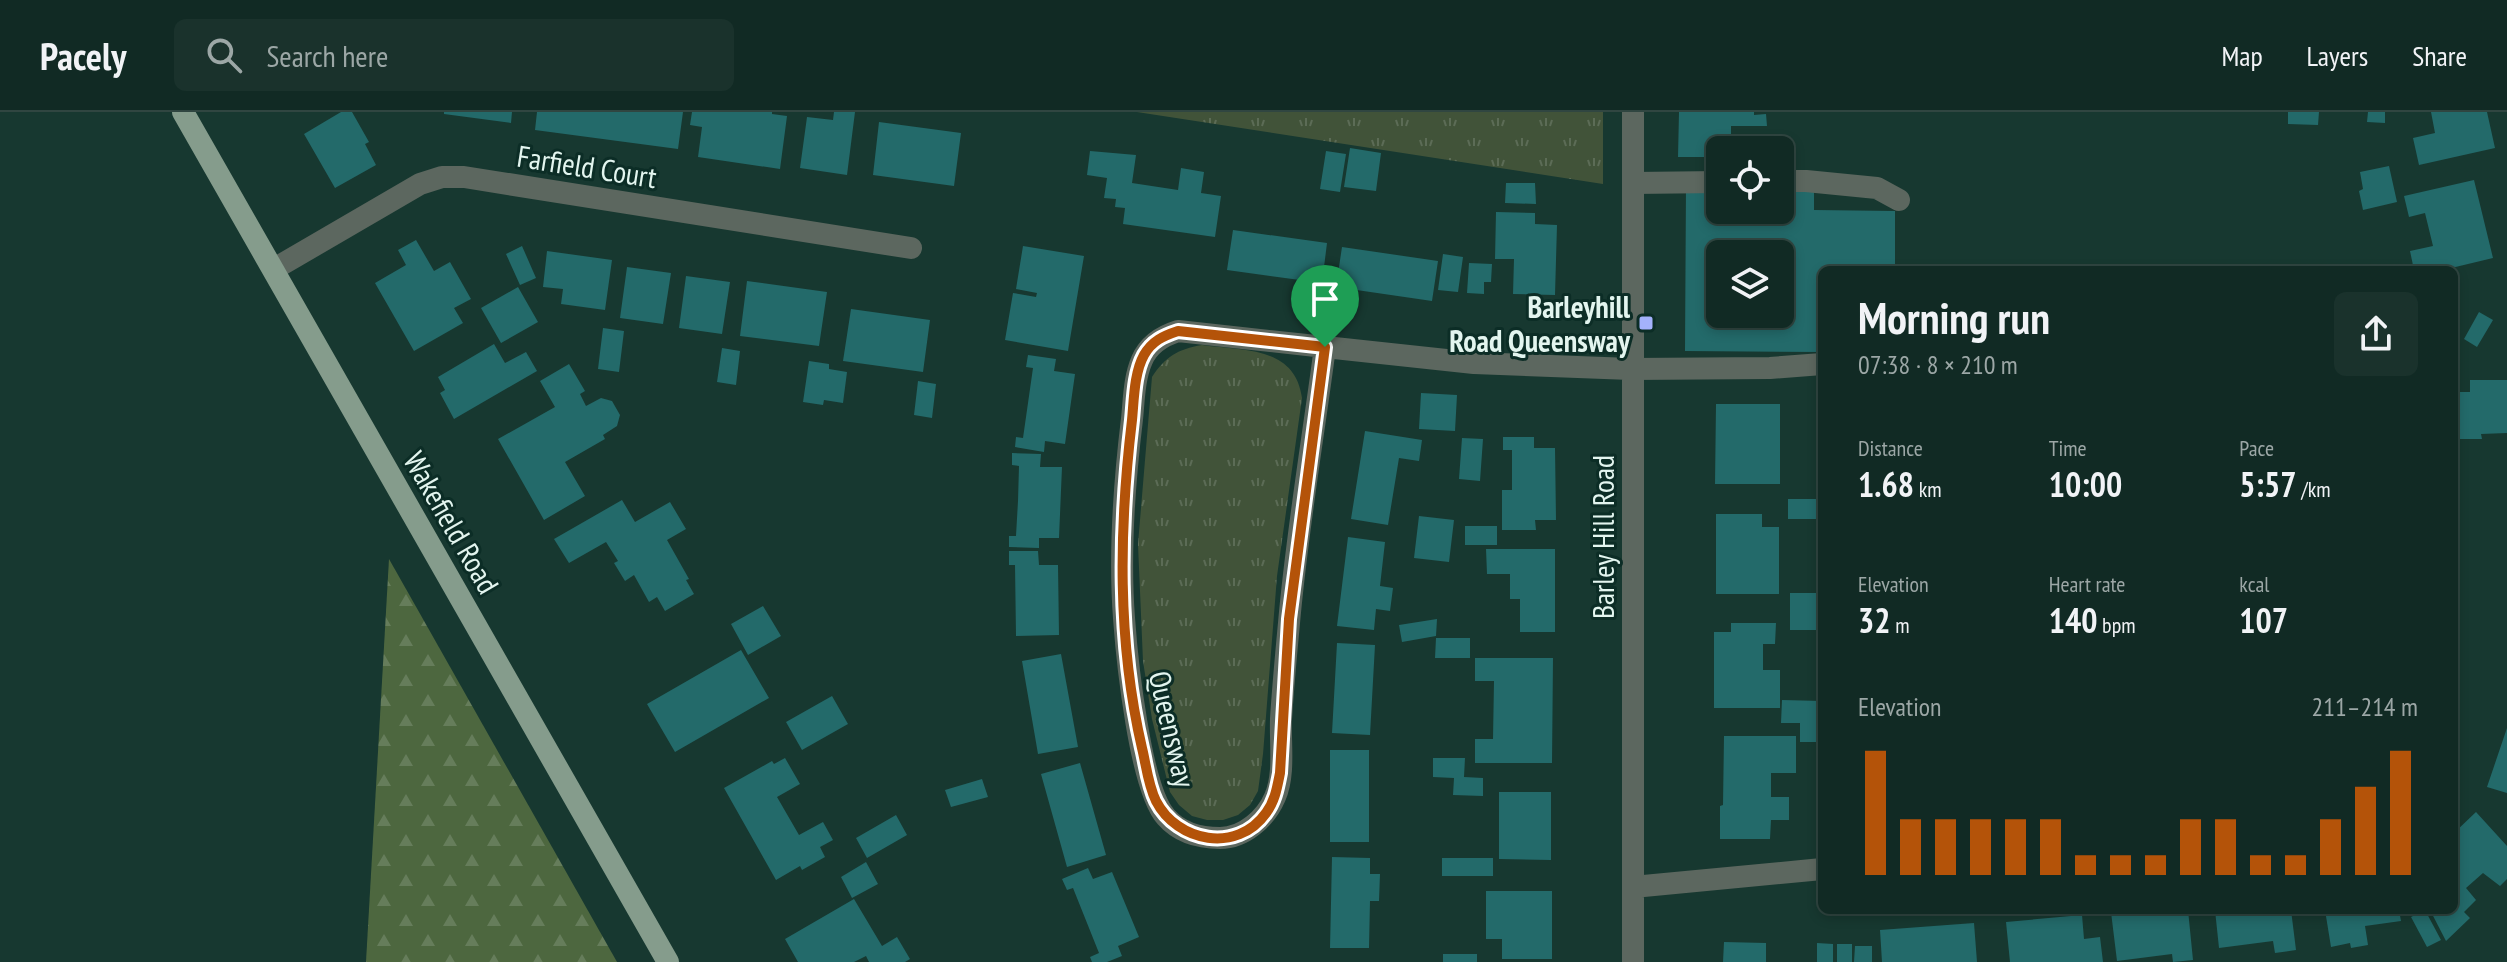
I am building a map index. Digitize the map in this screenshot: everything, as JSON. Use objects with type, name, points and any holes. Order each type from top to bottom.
[{"type":"main road","name":"Wakefield Road","points":[[183,112],[668,962]]},
{"type":"street","name":"Barley Hill Road","points":[[1633,112],[1633,962]]},
{"type":"street","name":"Farfield Court","points":[[274,269],[420,184],[442,177],[464,177],[911,248]]},
{"type":"street","points":[[1794,181],[1877,188],[1899,200]]},
{"type":"street","points":[[1633,183],[1706,182]]},
{"type":"street","name":"Queensway","points":[[1325,347],[1289,619],[1276,796],[1265,815],[1248,830],[1226,838],[1204,838],[1183,831],[1165,817],[1154,797],[1128,665],[1122,531],[1138,372],[1151,345],[1163,336],[1178,331],[1474,363],[1631,369],[1770,368],[1818,364]]},
{"type":"street","points":[[1633,887],[1818,869]]},
{"type":"green space","points":[[1137,112],[1603,112],[1603,184]]},
{"type":"green space","points":[[1202,345],[1250,351],[1278,360],[1297,381],[1302,398],[1277,576],[1258,791],[1250,805],[1238,815],[1223,820],[1192,816],[1170,792],[1152,719],[1143,661],[1138,544],[1152,377],[1173,355]]},
{"type":"green space","points":[[389,559],[617,962],[366,962]]},
{"type":"building","points":[[341,112],[352,112],[369,142],[365,144],[376,165],[335,188],[304,134]]},
{"type":"building","points":[[444,112],[512,112],[511,123]]},
{"type":"building","points":[[537,112],[683,112],[678,149],[535,130]]},
{"type":"building","points":[[692,112],[772,112],[787,116],[780,169],[698,157],[702,127],[690,125]]},
{"type":"building","points":[[834,112],[855,112],[847,175],[800,168],[807,117],[833,120]]},
{"type":"building","points":[[1679,112],[1766,114],[1767,126],[1731,126],[1731,136],[1706,136],[1706,157],[1678,157]]},
{"type":"building","points":[[2288,112],[2319,112],[2318,125],[2288,124]]},
{"type":"building","points":[[2368,112],[2385,112],[2385,123],[2367,122]]},
{"type":"building","points":[[2431,112],[2487,112],[2495,148],[2419,165],[2413,138],[2435,133]]},
{"type":"building","points":[[879,122],[961,133],[954,186],[873,175]]},
{"type":"building","points":[[1350,148],[1381,153],[1376,191],[1344,187]]},
{"type":"building","points":[[1090,151],[1136,155],[1132,183],[1178,190],[1181,168],[1204,172],[1201,193],[1221,196],[1215,237],[1123,224],[1125,208],[1115,207],[1116,199],[1104,198],[1107,178],[1087,175]]},
{"type":"building","points":[[1326,151],[1346,154],[1340,192],[1320,189]]},
{"type":"building","points":[[2389,166],[2397,202],[2363,210],[2359,191],[2363,189],[2360,172]]},
{"type":"building","points":[[2474,180],[2493,258],[2458,266],[2413,266],[2410,251],[2433,246],[2425,213],[2409,217],[2404,196]]},
{"type":"building","points":[[1506,183],[1535,183],[1536,204],[1505,203]]},
{"type":"building","points":[[1686,185],[1706,185],[1706,224],[1794,224],[1794,186],[1814,186],[1814,210],[1895,211],[1895,266],[1818,266],[1818,352],[1685,351]]},
{"type":"building","points":[[1496,212],[1535,213],[1535,224],[1557,225],[1555,295],[1513,294],[1514,259],[1495,259]]},
{"type":"building","points":[[1233,230],[1327,243],[1322,283],[1227,270]]},
{"type":"building","points":[[416,240],[434,271],[450,262],[471,299],[454,308],[463,323],[414,351],[375,283],[406,265],[398,250]]},
{"type":"building","points":[[522,246],[536,278],[520,285],[506,254]]},
{"type":"building","points":[[1023,246],[1084,256],[1068,351],[1005,340],[1013,293],[1036,297],[1037,293],[1016,289]]},
{"type":"building","points":[[1342,247],[1438,261],[1432,301],[1336,287]]},
{"type":"building","points":[[547,251],[612,260],[605,310],[561,304],[563,289],[543,287]]},
{"type":"building","points":[[1443,254],[1463,257],[1458,292],[1438,290]]},
{"type":"building","points":[[1469,263],[1492,264],[1491,282],[1484,282],[1484,294],[1467,293]]},
{"type":"building","points":[[627,267],[671,273],[663,324],[620,318]]},
{"type":"building","points":[[686,276],[730,282],[722,334],[679,328]]},
{"type":"building","points":[[747,281],[827,292],[819,346],[740,336]]},
{"type":"building","points":[[518,287],[538,322],[501,343],[481,308]]},
{"type":"building","points":[[851,309],[930,320],[923,372],[843,361]]},
{"type":"building","points":[[2479,312],[2493,320],[2477,347],[2464,339]]},
{"type":"building","points":[[603,328],[624,331],[619,372],[598,369]]},
{"type":"building","points":[[494,344],[505,363],[526,352],[537,371],[454,419],[440,393],[445,390],[438,377]]},
{"type":"building","points":[[722,348],[740,351],[736,385],[717,382]]},
{"type":"building","points":[[1028,355],[1056,359],[1054,371],[1075,374],[1065,444],[1045,441],[1044,452],[1015,447],[1016,437],[1023,438],[1033,368],[1026,367]]},
{"type":"building","points":[[809,361],[829,364],[829,369],[847,372],[843,403],[824,400],[823,405],[803,402]]},
{"type":"building","points":[[569,364],[585,391],[580,394],[586,406],[601,398],[612,401],[620,415],[617,426],[603,435],[605,439],[565,462],[585,496],[544,520],[498,439],[555,407],[540,381]]},
{"type":"building","points":[[2470,380],[2507,380],[2507,433],[2481,434],[2482,439],[2458,439],[2458,392],[2470,392]]},
{"type":"building","points":[[918,381],[936,384],[932,418],[914,415]]},
{"type":"building","points":[[1421,393],[1457,395],[1455,431],[1419,429]]},
{"type":"building","points":[[1716,404],[1780,404],[1780,484],[1715,484]]},
{"type":"building","points":[[1365,431],[1422,440],[1419,461],[1399,458],[1388,525],[1351,519]]},
{"type":"building","points":[[1503,437],[1534,437],[1534,448],[1555,448],[1556,520],[1535,520],[1536,530],[1502,530],[1502,490],[1512,490],[1512,450],[1503,450]]},
{"type":"building","points":[[1462,438],[1483,439],[1480,481],[1459,479]]},
{"type":"building","points":[[1012,453],[1041,454],[1040,467],[1062,467],[1059,538],[1039,538],[1039,548],[1009,547],[1009,536],[1016,536],[1018,501],[1019,466],[1012,465]]},
{"type":"building","points":[[1788,499],[1818,499],[1818,519],[1788,519]]},
{"type":"building","points":[[622,500],[635,522],[670,502],[686,529],[667,540],[694,594],[665,611],[657,597],[649,602],[634,575],[625,581],[614,563],[618,561],[606,542],[569,563],[554,539]]},
{"type":"building","points":[[1716,514],[1762,514],[1762,527],[1779,527],[1779,594],[1716,594]]},
{"type":"building","points":[[1419,516],[1454,520],[1449,562],[1414,558]]},
{"type":"building","points":[[1465,526],[1497,526],[1497,545],[1465,545]]},
{"type":"building","points":[[1348,537],[1385,542],[1380,586],[1393,588],[1390,611],[1376,609],[1374,630],[1337,626]]},
{"type":"building","points":[[1486,549],[1555,549],[1555,632],[1520,632],[1520,599],[1510,599],[1510,574],[1487,574]]},
{"type":"building","points":[[1009,551],[1038,551],[1039,565],[1058,565],[1059,635],[1016,636],[1015,565],[1009,565]]},
{"type":"building","points":[[1790,593],[1818,593],[1818,630],[1790,630]]},
{"type":"building","points":[[763,606],[781,636],[748,655],[731,624]]},
{"type":"building","points":[[1437,619],[1436,636],[1402,642],[1399,625]]},
{"type":"building","points":[[1731,623],[1776,623],[1775,644],[1763,644],[1763,670],[1780,670],[1780,708],[1714,708],[1714,632],[1731,632]]},
{"type":"building","points":[[1436,638],[1470,638],[1470,658],[1435,658]]},
{"type":"building","points":[[1337,643],[1375,645],[1370,735],[1332,733]]},
{"type":"building","points":[[741,650],[769,698],[675,752],[647,704]]},
{"type":"building","points":[[1061,654],[1078,747],[1038,754],[1022,661]]},
{"type":"building","points":[[1475,658],[1553,658],[1552,763],[1475,763],[1475,739],[1493,739],[1494,681],[1475,681]]},
{"type":"building","points":[[832,696],[848,724],[802,750],[786,722]]},
{"type":"building","points":[[1782,700],[1818,701],[1818,742],[1800,742],[1800,723],[1781,723]]},
{"type":"building","points":[[2507,728],[2507,793],[2487,787]]},
{"type":"building","points":[[1724,736],[1796,736],[1796,773],[1771,773],[1771,797],[1789,797],[1789,820],[1771,820],[1770,839],[1720,839]]},
{"type":"building","points":[[1330,750],[1369,750],[1369,842],[1330,842]]},
{"type":"building","points":[[785,758],[800,784],[777,797],[799,835],[823,822],[833,840],[820,847],[825,857],[802,870],[800,866],[776,880],[724,788],[772,761],[774,764]]},
{"type":"building","points":[[1433,758],[1465,758],[1464,777],[1483,778],[1483,796],[1453,795],[1454,778],[1433,777]]},
{"type":"building","points":[[1080,763],[1106,855],[1067,867],[1041,774]]},
{"type":"building","points":[[982,779],[988,797],[951,807],[945,790]]},
{"type":"building","points":[[1499,792],[1551,792],[1551,860],[1499,859]]},
{"type":"building","points":[[2476,812],[2507,846],[2507,879],[2500,886],[2483,873],[2466,888],[2476,900],[2464,912],[2470,918],[2446,941],[2432,914],[2458,914],[2458,829]]},
{"type":"building","points":[[896,815],[907,835],[867,858],[856,838]]},
{"type":"building","points":[[1332,857],[1370,858],[1370,874],[1380,874],[1379,901],[1370,901],[1369,948],[1330,948]]},
{"type":"building","points":[[1442,858],[1493,858],[1493,876],[1442,876]]},
{"type":"building","points":[[866,862],[878,884],[852,898],[841,877]]},
{"type":"building","points":[[1088,868],[1093,879],[1112,872],[1139,937],[1118,946],[1122,956],[1107,962],[1092,962],[1090,957],[1099,953],[1073,888],[1067,890],[1062,879]]},
{"type":"building","points":[[1486,891],[1552,891],[1552,959],[1502,959],[1502,939],[1486,939]]},
{"type":"building","points":[[854,899],[882,946],[897,937],[910,959],[905,962],[869,962],[866,956],[854,962],[798,962],[785,939]]},
{"type":"building","points":[[2111,914],[2188,914],[2193,960],[2173,962],[2172,954],[2117,961]]},
{"type":"building","points":[[2215,914],[2292,914],[2296,950],[2275,953],[2273,941],[2219,948]]},
{"type":"building","points":[[2326,914],[2400,914],[2401,921],[2365,926],[2368,945],[2351,948],[2350,943],[2331,947]]},
{"type":"building","points":[[2427,914],[2441,940],[2427,947],[2411,917]]},
{"type":"building","points":[[2082,915],[2084,939],[2100,937],[2103,962],[2010,962],[2006,922]]},
{"type":"building","points":[[1974,923],[1977,962],[1882,962],[1880,930]]},
{"type":"building","points":[[1724,942],[1766,943],[1766,962],[1723,962]]},
{"type":"building","points":[[1817,943],[1833,944],[1833,962],[1817,962]]},
{"type":"building","points":[[1837,944],[1852,944],[1852,962],[1837,962]]},
{"type":"building","points":[[1855,946],[1872,946],[1872,962],[1854,962]]},
{"type":"building","points":[[1443,954],[1477,954],[1477,962],[1443,962]]},
{"type":"place","name":"Barleyhill Road Queensway","points":[[1646,323]]},
{"type":"route","points":[[1178,331],[1325,347],[1289,619],[1276,796],[1265,815],[1248,830],[1226,838],[1204,838],[1183,831],[1165,817],[1154,797],[1128,665],[1122,531],[1138,372],[1151,345],[1163,336],[1178,331]]}]
